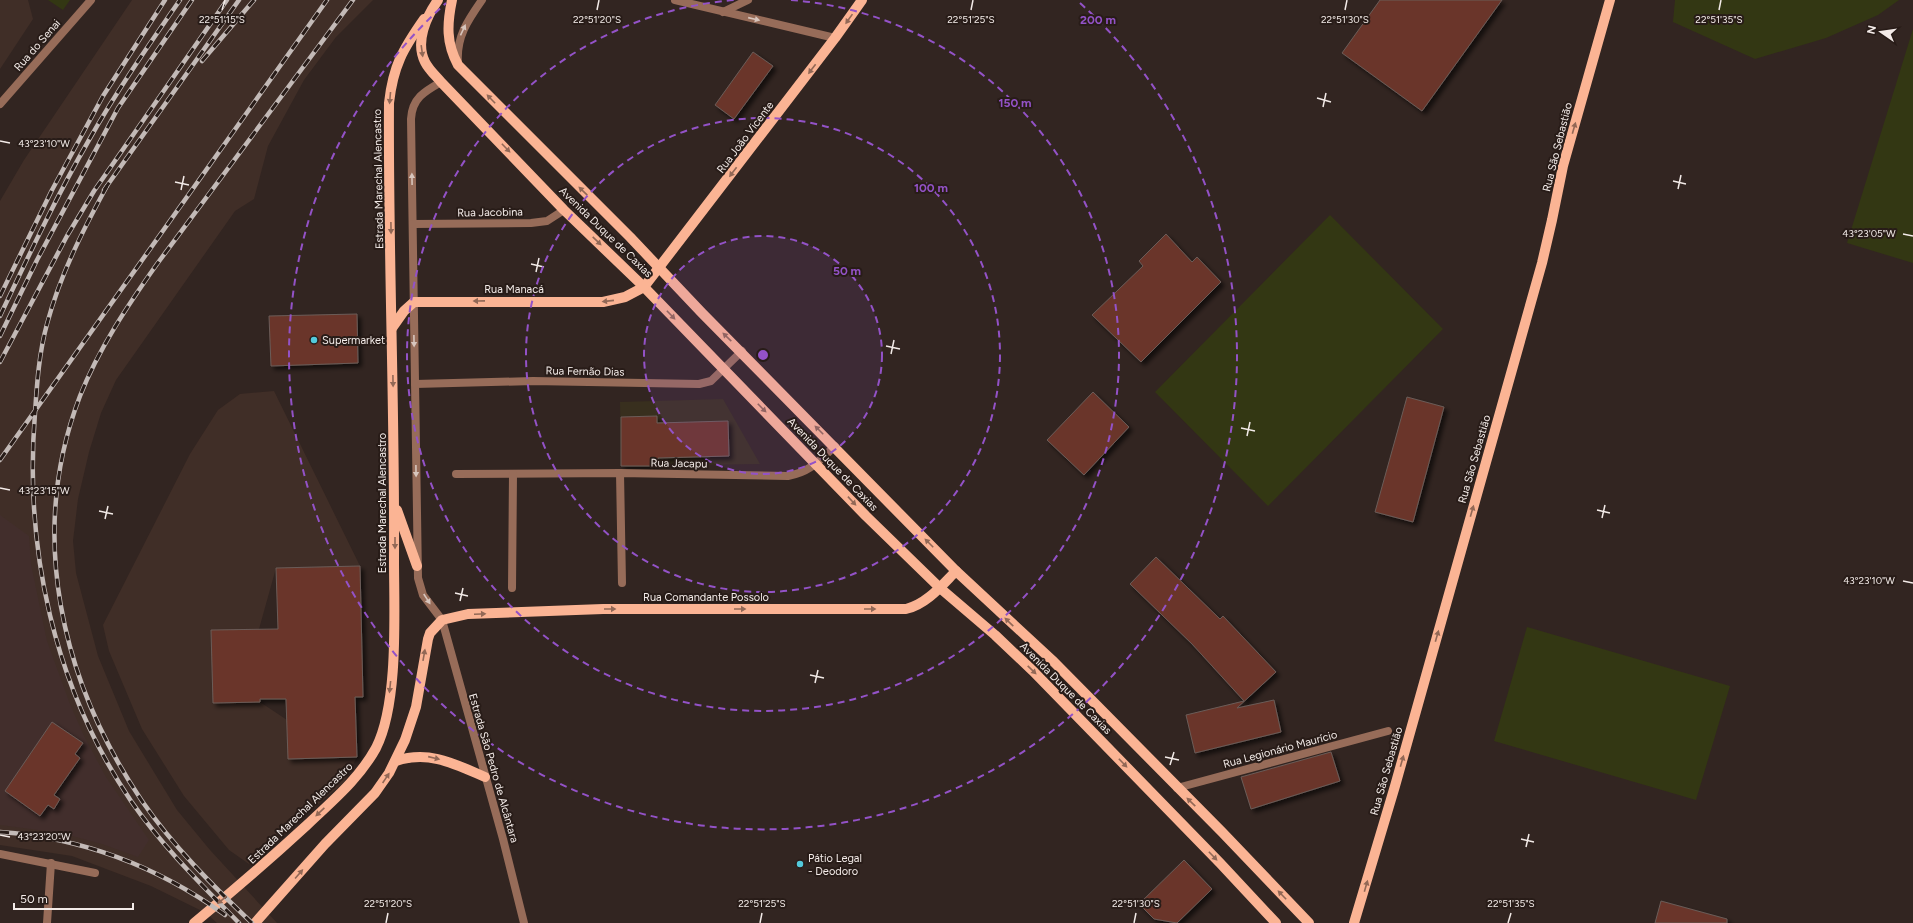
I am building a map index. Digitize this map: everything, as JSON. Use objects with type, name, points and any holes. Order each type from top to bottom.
[{"type":"main road","name":"Avenida Duque de Caxias","points":[[438,0],[429,13],[421,49],[426,63],[441,82],[564,210],[644,287],[866,516],[940,588],[995,635],[1033,671],[1220,862],[1276,923]]},
{"type":"main road","name":"Avenida Duque de Caxias","points":[[452,0],[448,33],[452,55],[458,65],[742,351],[956,571],[1054,662],[1227,837],[1309,923]]},
{"type":"main road","name":"Rua João Vicente","points":[[644,287],[835,38],[862,0]]},
{"type":"main road","name":"Rua São Sebastião","points":[[1354,923],[1395,786],[1540,270],[1563,166],[1610,0]]},
{"type":"main road","name":"Estrada Marechal Alencastro","points":[[194,923],[250,877],[349,786],[363,768],[380,740],[385,723],[390,692],[394,642],[395,504],[389,115],[391,89],[395,70],[401,54],[429,13]]},
{"type":"main road","name":"Rua Manacá","points":[[414,302],[603,302],[625,297],[644,287]]},
{"type":"main road","points":[[392,328],[404,311],[414,302]]},
{"type":"main road","points":[[395,504],[417,566]]},
{"type":"main road","name":"Rua Comandante Possolo","points":[[442,620],[468,614],[603,609],[899,609],[919,605],[940,588],[956,571]]},
{"type":"main road","points":[[255,923],[325,844],[375,793],[384,781],[396,761],[416,707],[430,633],[442,620]]},
{"type":"main road","points":[[396,761],[410,756],[432,757],[462,767],[485,777]]},
{"type":"street","name":"Rua do Senai","points":[[0,104],[91,0]]},
{"type":"street","points":[[458,65],[460,36],[482,0]]},
{"type":"street","points":[[675,0],[835,38]]},
{"type":"street","points":[[723,12],[748,0]]},
{"type":"street","points":[[441,82],[418,98],[412,110],[417,566],[418,578],[423,595],[442,620]]},
{"type":"street","name":"Rua Jacobina","points":[[413,224],[535,222],[553,218],[564,210]]},
{"type":"street","name":"Rua Fernão Dias","points":[[415,384],[533,381],[699,384],[711,381],[742,351]]},
{"type":"street","name":"Rua Jacapu","points":[[456,474],[620,473],[788,476],[802,473],[817,464],[835,446]]},
{"type":"street","points":[[620,473],[622,583]]},
{"type":"street","points":[[512,588],[513,474]]},
{"type":"street","name":"Estrada São Pedro de Alcântara","points":[[442,620],[524,923]]},
{"type":"street","name":"Rua Legionário Maurício","points":[[1177,788],[1388,730]]},
{"type":"street","points":[[0,854],[95,873]]},
{"type":"street","points":[[47,923],[51,864]]},
{"type":"shaded area","points":[[0,0],[28,0],[33,19],[0,69]]},
{"type":"shaded area","points":[[132,0],[373,0],[336,37],[304,80],[268,146],[254,199],[235,211],[116,380],[101,413],[89,452],[78,499],[73,541],[76,573],[98,656],[129,731],[177,810],[210,850],[277,923],[217,923],[206,913],[151,886],[72,856],[0,845],[0,201],[24,160]]},
{"type":"shaded area","points":[[274,391],[360,566],[276,568],[259,629],[211,631],[260,702],[287,720],[357,757],[344,782],[249,864],[229,850],[184,796],[142,729],[109,651],[103,625],[190,454],[218,410],[240,394]]},
{"type":"shaded area","points":[[723,399],[760,464],[621,466],[620,402]]},
{"type":"shaded area","points":[[0,515],[29,536],[31,564],[47,641],[70,704],[84,736],[106,777],[149,840],[138,857],[102,844],[61,833],[0,825]]},
{"type":"green space","points":[[48,0],[70,0],[63,10]]},
{"type":"green space","points":[[1675,0],[1899,0],[1878,15],[1826,38],[1755,59],[1673,22]]},
{"type":"green space","points":[[1913,29],[1913,263],[1847,243]]},
{"type":"green space","points":[[1330,215],[1443,329],[1268,506],[1155,392]]},
{"type":"green space","points":[[1527,627],[1730,686],[1696,800],[1494,741]]},
{"type":"building","points":[[1380,0],[1502,0],[1422,111],[1342,53]]},
{"type":"building","points":[[753,52],[773,66],[734,119],[715,105]]},
{"type":"building","points":[[1166,234],[1192,262],[1197,257],[1221,282],[1141,362],[1092,315],[1143,266],[1139,261]]},
{"type":"building","name":"Supermarket","points":[[357,314],[358,363],[271,366],[269,316]]},
{"type":"building","points":[[1093,392],[1129,427],[1084,475],[1047,440]]},
{"type":"building","points":[[1407,397],[1444,407],[1413,522],[1375,512]]},
{"type":"building","points":[[657,416],[657,423],[728,421],[729,456],[658,458],[658,466],[621,466],[621,417]]},
{"type":"building","points":[[1156,557],[1220,619],[1223,616],[1276,672],[1237,708],[1274,700],[1281,732],[1195,753],[1186,715],[1244,701],[1192,644],[1130,584]]},
{"type":"building","points":[[360,566],[363,697],[355,697],[357,757],[288,759],[286,699],[260,699],[260,702],[213,703],[211,630],[278,629],[276,568]]},
{"type":"building","points":[[52,722],[83,743],[75,754],[80,758],[54,795],[60,799],[54,809],[48,805],[40,816],[5,791]]},
{"type":"building","points":[[1331,752],[1340,781],[1251,809],[1241,777]]},
{"type":"building","points":[[1184,860],[1212,889],[1177,923],[1154,919],[1139,904]]},
{"type":"building","points":[[1661,901],[1727,919],[1727,923],[1655,923]]},
{"type":"railway","points":[[0,296],[52,190],[103,96],[165,0]]},
{"type":"railway","points":[[0,316],[54,205],[99,122],[144,52],[180,0]]},
{"type":"railway","points":[[0,336],[37,260],[118,108],[192,0]]},
{"type":"railway","points":[[0,362],[67,236],[94,191],[227,0]]},
{"type":"railway","points":[[104,190],[239,0]]},
{"type":"railway","points":[[202,61],[254,0]]},
{"type":"railway","points":[[0,460],[327,0]]},
{"type":"railway","points":[[252,923],[194,865],[154,818],[114,755],[91,706],[73,657],[61,605],[55,553],[56,501],[64,448],[80,396],[96,361],[115,327],[157,264],[353,0]]},
{"type":"railway","points":[[107,186],[89,219],[65,270],[52,306],[42,346],[35,413],[33,464],[35,515],[40,565],[50,615],[64,664],[82,711],[104,757],[131,801],[156,834],[182,864],[239,923]]},
{"type":"railway","points":[[0,832],[31,835],[61,841],[118,857],[173,882],[225,915]]},
{"type":"place","name":"Supermarket","points":[[314,340]]},
{"type":"place","name":"Pátio Legal - Deodoro","points":[[800,864]]}]
